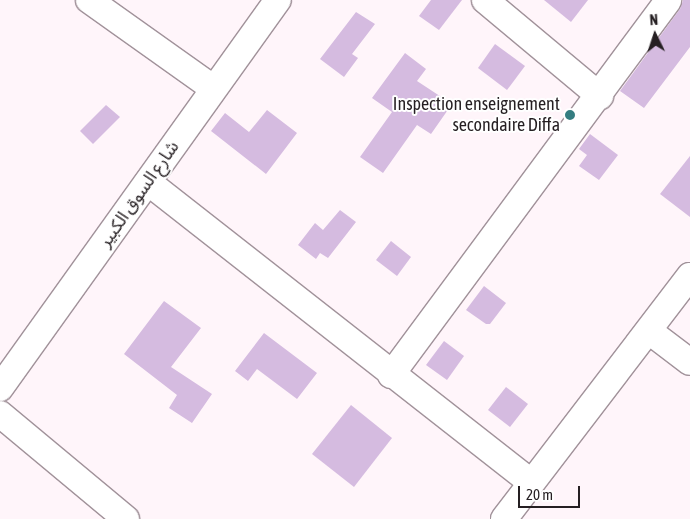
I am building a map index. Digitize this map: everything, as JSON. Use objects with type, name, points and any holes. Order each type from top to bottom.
[{"type":"street","points":[[89,0],[213,88]]},
{"type":"street","name":"شارع السوق الكبير","points":[[0,388],[213,88],[278,0]]},
{"type":"street","points":[[486,0],[600,96]]},
{"type":"street","points":[[391,375],[600,96],[668,0]]},
{"type":"street","points":[[148,182],[391,375],[530,481]]},
{"type":"street","points":[[504,519],[530,481],[649,331],[690,276]]},
{"type":"street","points":[[649,331],[690,362]]},
{"type":"street","points":[[0,414],[126,519]]},
{"type":"building","points":[[431,0],[462,0],[439,30],[419,16]]},
{"type":"building","points":[[544,0],[588,0],[571,22]]},
{"type":"building","points":[[683,0],[690,0],[690,47],[644,108],[620,91],[680,9]]},
{"type":"building","points":[[356,12],[375,24],[352,54],[358,58],[344,77],[320,59]]},
{"type":"building","points":[[495,44],[525,66],[507,90],[478,68]]},
{"type":"building","points":[[405,53],[426,69],[417,81],[452,104],[431,134],[417,125],[383,173],[360,157],[392,112],[372,98]]},
{"type":"building","points":[[106,105],[120,117],[93,144],[80,131]]},
{"type":"building","points":[[267,110],[297,133],[266,174],[211,131],[225,113],[249,132]]},
{"type":"building","points":[[590,134],[618,155],[599,180],[579,166],[587,155],[579,149]]},
{"type":"building","points":[[690,156],[690,217],[660,194]]},
{"type":"building","points":[[340,210],[356,222],[328,258],[320,253],[316,259],[298,245],[315,223],[323,230]]},
{"type":"building","points":[[391,241],[411,257],[397,276],[376,260]]},
{"type":"building","points":[[484,286],[506,303],[490,324],[486,324],[466,310]]},
{"type":"building","points":[[164,301],[201,328],[171,367],[212,394],[192,423],[169,408],[177,395],[124,354]]},
{"type":"building","points":[[264,333],[317,373],[297,399],[257,369],[248,381],[235,371]]},
{"type":"building","points":[[444,341],[464,356],[447,380],[426,365]]},
{"type":"building","points":[[506,387],[528,404],[510,427],[488,410]]},
{"type":"building","points":[[351,405],[392,438],[354,487],[312,454]]},
{"type":"place","name":"Inspection enseignement secondaire Diffa","points":[[570,115]]}]
